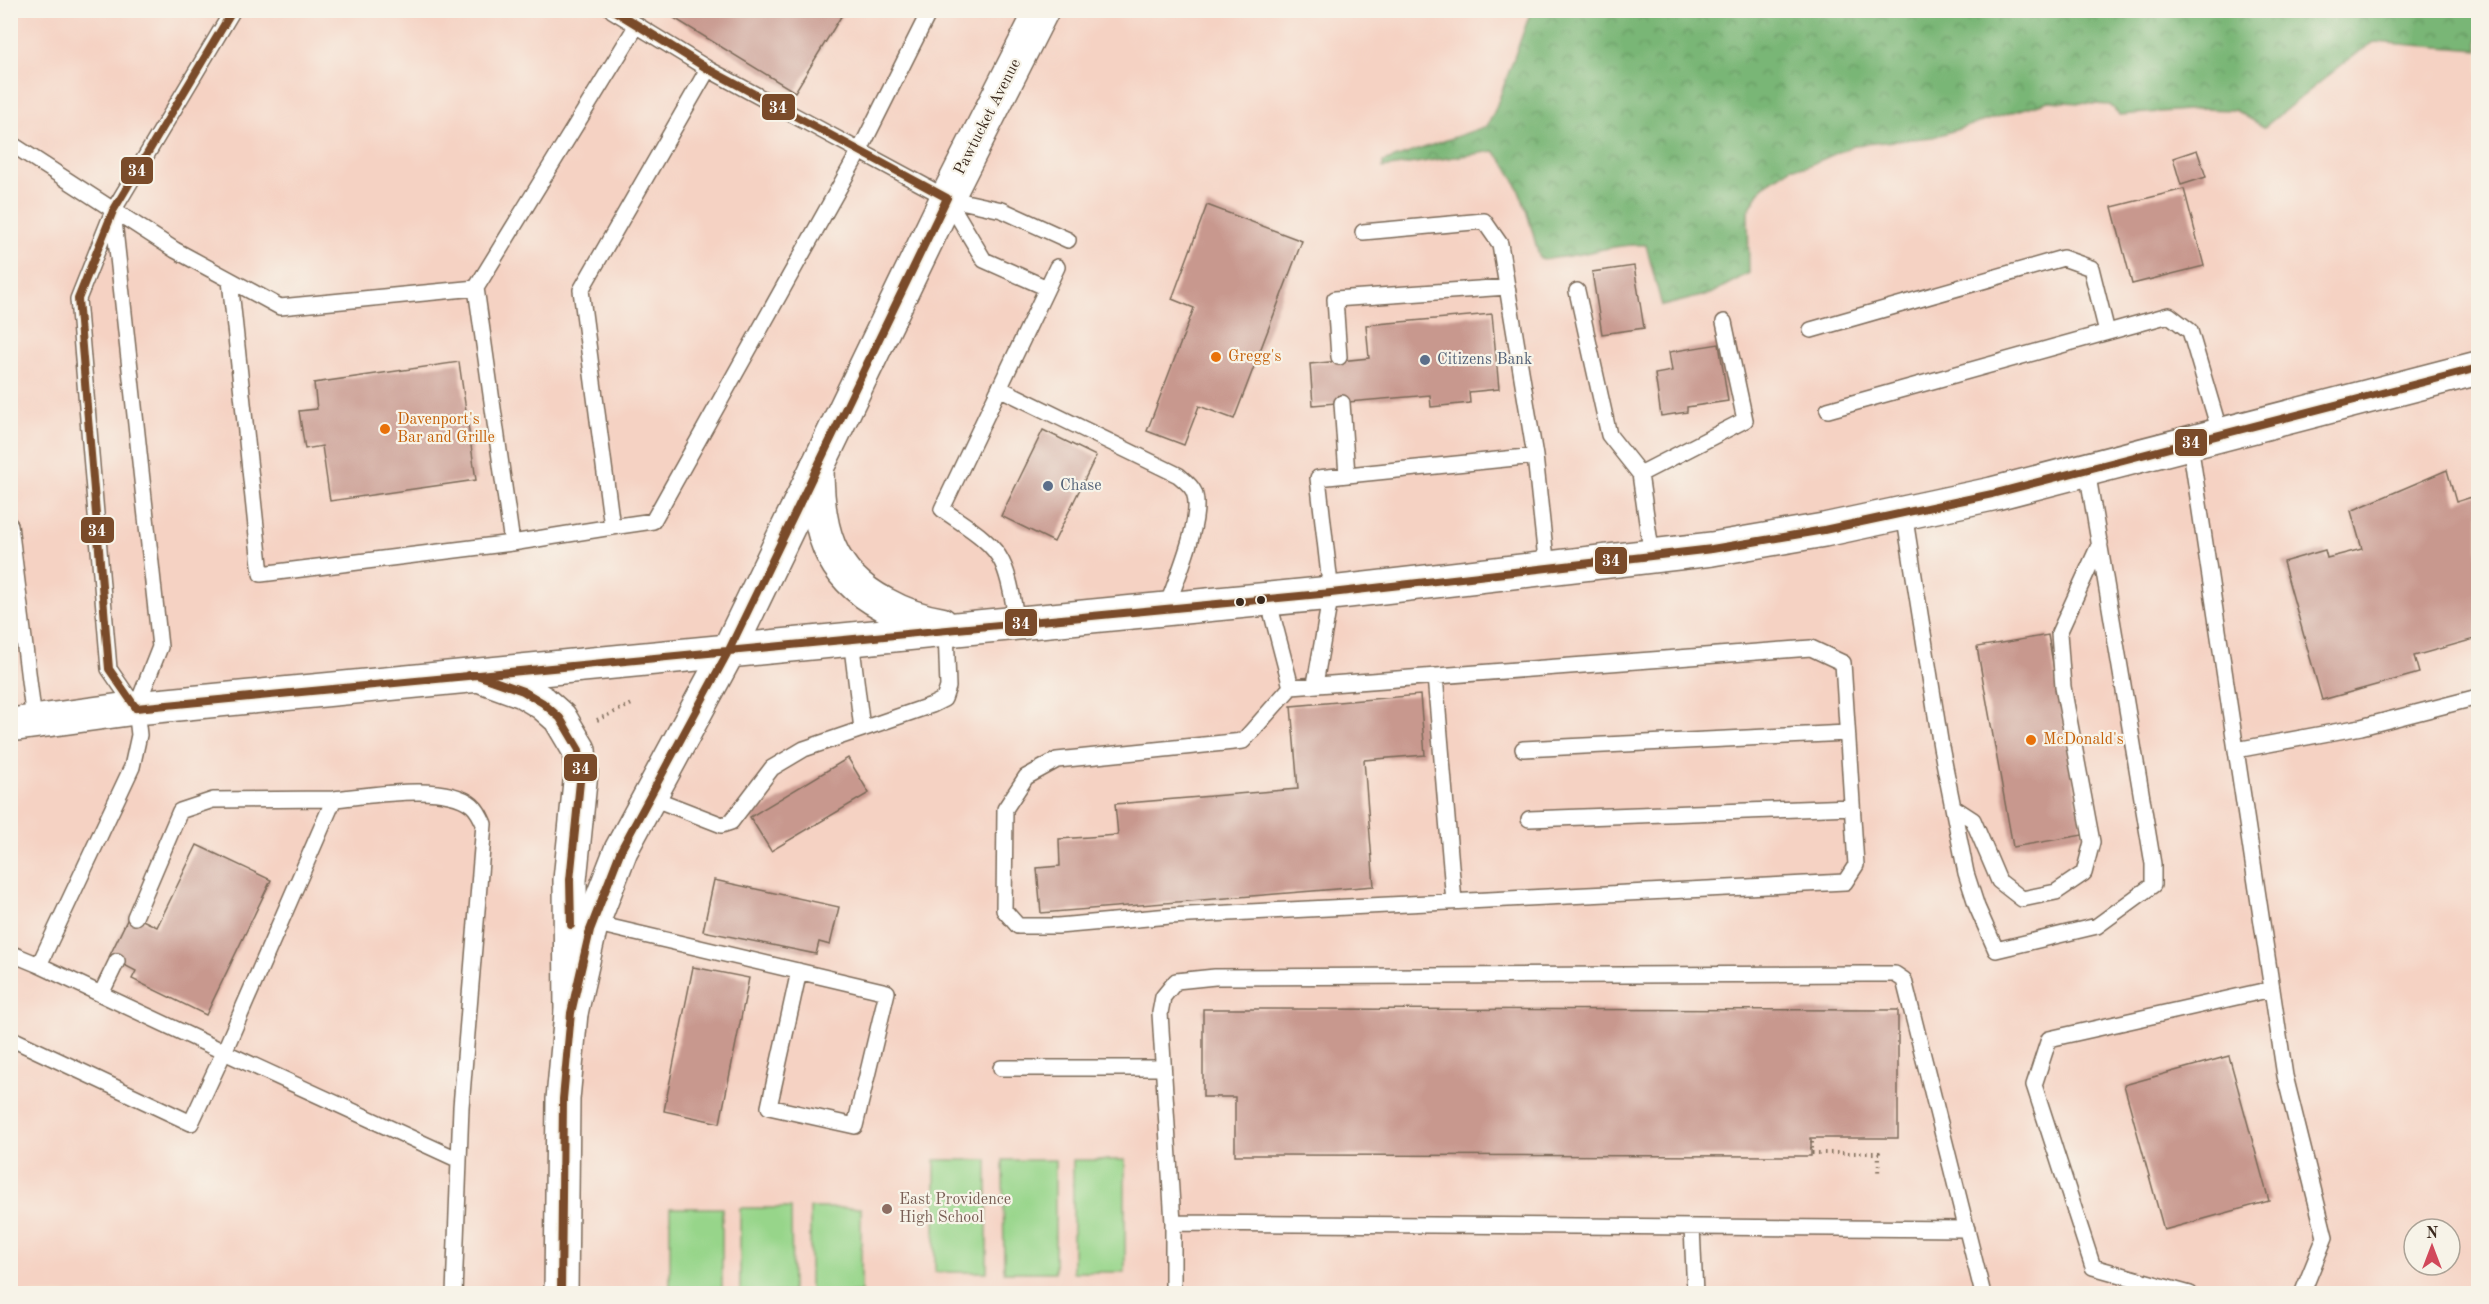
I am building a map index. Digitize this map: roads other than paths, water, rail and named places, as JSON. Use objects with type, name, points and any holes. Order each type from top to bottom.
[{"type":"main road","name":"Pawtucket Avenue","points":[[561,1293],[562,1099],[571,1013],[593,923],[621,850],[729,650],[947,198],[1042,10]]},
{"type":"main road","points":[[22,723],[136,708],[1331,593],[1652,557],[1770,539],[1904,513],[2087,470],[2478,368]]},
{"type":"main road","points":[[817,467],[820,521],[832,554],[849,578],[867,595],[892,608],[925,621],[957,628]]},
{"type":"main road","points":[[477,675],[523,691],[543,703],[560,718],[579,750],[581,772],[570,880],[571,1013]]},
{"type":"lane","points":[[136,708],[109,669],[78,299],[113,212],[233,10]]},
{"type":"lane","points":[[612,10],[708,69],[947,198],[1002,210],[1068,240]]},
{"type":"lane","points":[[230,280],[261,574],[512,543],[653,521],[859,152],[930,10]]},
{"type":"lane","points":[[512,543],[476,288],[637,25]]},
{"type":"lane","points":[[612,527],[581,290],[708,69]]},
{"type":"lane","points":[[10,143],[113,212],[175,250],[280,307],[476,288]]},
{"type":"lane","points":[[947,198],[984,260],[1047,288]]},
{"type":"lane","points":[[39,965],[132,767],[139,735],[136,708],[160,647],[113,212]]},
{"type":"lane","points":[[1363,232],[1484,221],[1500,244],[1535,456],[1547,569]]},
{"type":"lane","points":[[1811,330],[2063,258],[2091,268],[2107,332]]},
{"type":"lane","points":[[1017,622],[1003,563],[995,551],[942,509],[1057,267]]},
{"type":"lane","points":[[1338,357],[1335,299],[1507,286]]},
{"type":"lane","points":[[1577,291],[1609,435],[1641,474],[1652,557]]},
{"type":"lane","points":[[1828,410],[2169,315],[2190,331],[2205,440],[2236,750],[2284,1076],[2325,1237],[2302,1293]]},
{"type":"lane","points":[[1641,474],[1745,420],[1724,322]]},
{"type":"lane","points":[[999,388],[1178,475],[1194,491],[1196,514],[1166,609]]},
{"type":"lane","points":[[1342,403],[1347,475]]},
{"type":"lane","points":[[1315,684],[1331,593],[1318,478],[1535,456]]},
{"type":"lane","points":[[1904,513],[1941,747],[1966,873],[1977,907],[1996,950],[2097,927],[2153,885],[2153,864],[2087,470]]},
{"type":"lane","points":[[10,525],[22,723]]},
{"type":"lane","points":[[1953,807],[1973,820],[1999,881],[2022,899],[2056,892],[2084,873],[2092,843],[2063,687],[2059,633],[2100,543]]},
{"type":"lane","points":[[1268,599],[1291,687]]},
{"type":"lane","points":[[650,797],[722,825],[731,822],[772,768],[804,748],[944,699],[957,628]]},
{"type":"lane","points":[[851,639],[862,729]]},
{"type":"lane","points":[[1810,648],[1843,663],[1856,865],[1845,882],[1170,916],[1058,927],[1018,927],[1004,910],[1005,809],[1026,777],[1057,760],[1243,741],[1291,687],[1435,676],[1810,648]]},
{"type":"lane","points":[[1435,676],[1454,902]]},
{"type":"lane","points":[[2236,750],[2361,727],[2478,697]]},
{"type":"lane","points":[[1523,748],[1847,733]]},
{"type":"lane","points":[[135,916],[180,811],[213,801],[334,799],[414,793],[447,794],[471,804],[484,824],[461,1107],[454,1293]]},
{"type":"lane","points":[[10,1038],[191,1123],[334,799]]},
{"type":"lane","points":[[1529,819],[1852,807]]},
{"type":"lane","points":[[593,923],[799,971],[887,992],[855,1126],[769,1107],[799,971]]},
{"type":"lane","points":[[10,953],[459,1160]]},
{"type":"lane","points":[[101,994],[117,961]]},
{"type":"lane","points":[[1173,1293],[1173,1223],[1160,1013],[1163,997],[1176,981],[1215,977],[1895,974],[1904,980],[1983,1293]]},
{"type":"lane","points":[[2190,1293],[2093,1267],[2034,1085],[2049,1039],[2272,990]]},
{"type":"lane","points":[[1001,1068],[1163,1068]]},
{"type":"lane","points":[[1173,1223],[1967,1229]]},
{"type":"lane","points":[[1692,1227],[1695,1293]]},
{"type":"place","name":"Gregg's","points":[[1216,357]]},
{"type":"place","name":"Citizens Bank","points":[[1425,360]]},
{"type":"place","name":"Davenport's Bar and Grille","points":[[385,429]]},
{"type":"place","name":"Chase","points":[[1048,486]]},
{"type":"place","name":"McDonald's","points":[[2031,740]]},
{"type":"place","name":"East Providence High School","points":[[887,1209]]}]
